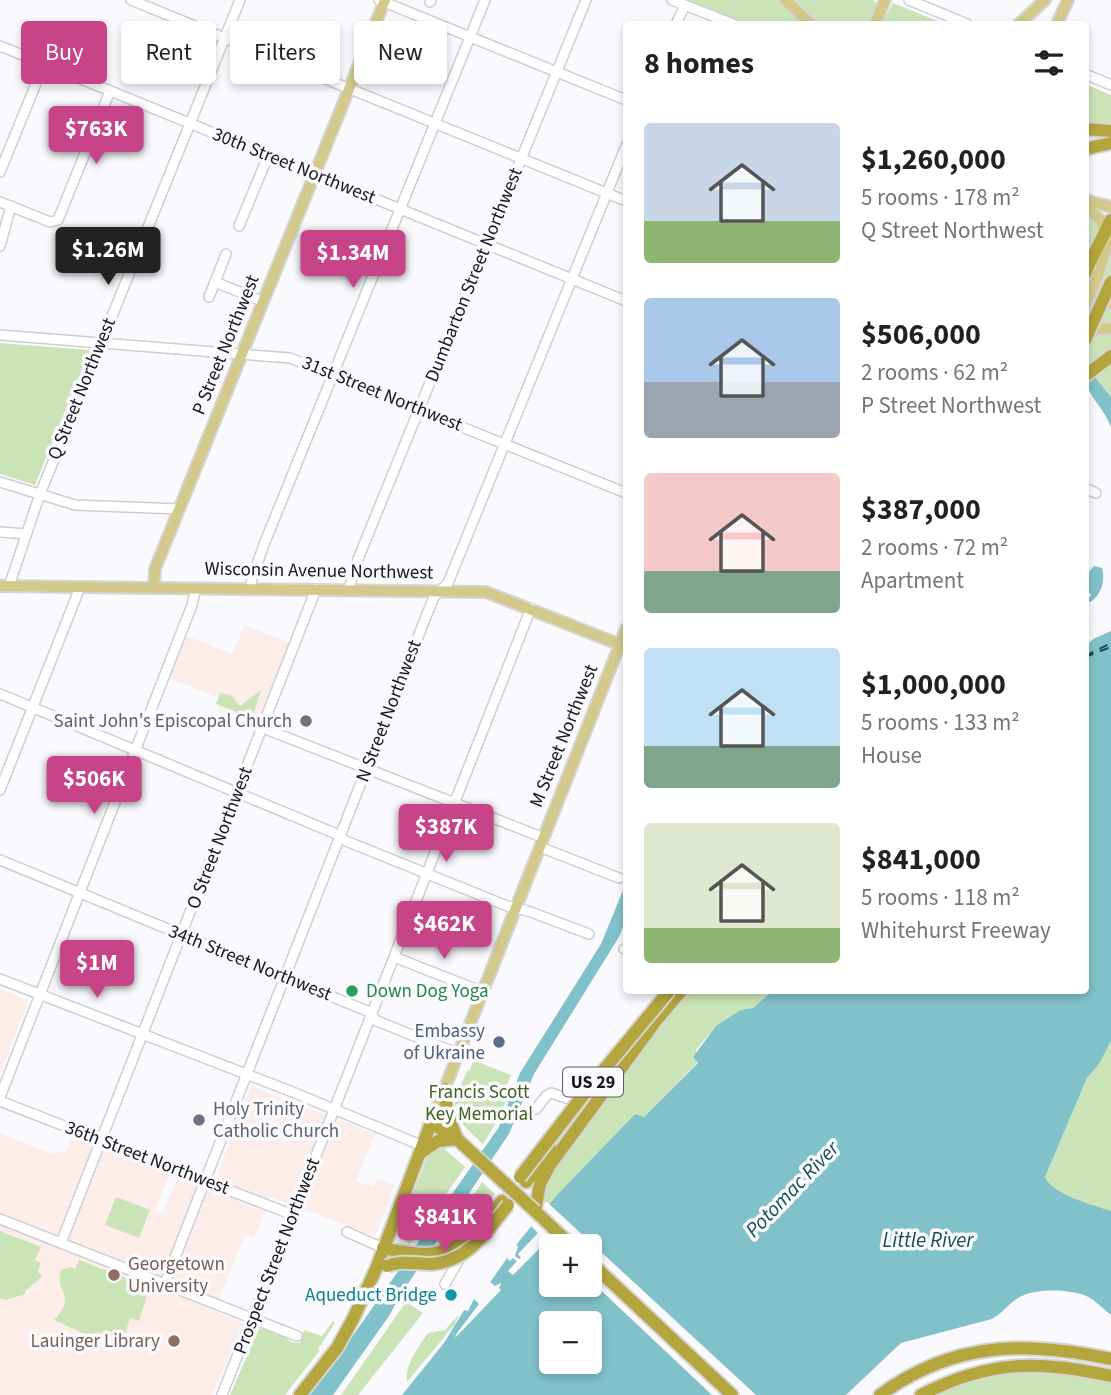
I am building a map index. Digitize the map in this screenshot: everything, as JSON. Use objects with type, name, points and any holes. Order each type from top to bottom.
[{"type":"highway","points":[[1089,129],[1111,131]]},
{"type":"highway","points":[[1089,148],[1111,143]]},
{"type":"highway","points":[[1093,270],[1110,234]]},
{"type":"highway","points":[[1089,331],[1111,281]]},
{"type":"highway","points":[[1089,373],[1111,356]]},
{"type":"highway","name":"US 29","points":[[670,994],[588,1089],[523,1180],[679,994]]},
{"type":"highway","name":"US 29","points":[[535,1211],[540,1184],[550,1165],[653,1025]]},
{"type":"highway","points":[[446,1089],[447,1113],[457,1139]]},
{"type":"highway","points":[[431,1124],[457,1139],[559,1234]]},
{"type":"highway","name":"M Street Northwest","points":[[383,1248],[431,1124]]},
{"type":"highway","points":[[421,1149],[438,1141],[457,1139]]},
{"type":"highway","points":[[370,1284],[387,1266],[405,1262],[439,1263],[459,1256],[476,1244],[505,1203],[466,1242],[443,1252],[417,1254],[400,1248],[383,1248]]},
{"type":"highway","points":[[394,1221],[400,1248]]},
{"type":"highway","points":[[300,1395],[342,1341],[370,1284],[383,1248]]},
{"type":"highway","points":[[290,1395],[335,1335],[370,1266],[383,1248]]},
{"type":"highway","points":[[602,1273],[732,1395]]},
{"type":"highway","points":[[880,1395],[929,1367],[963,1354],[986,1349],[1049,1348],[1111,1359]]},
{"type":"highway","points":[[921,1395],[965,1376],[1013,1366],[1061,1366],[1111,1376]]},
{"type":"main road","points":[[785,0],[808,21]]},
{"type":"main road","points":[[1022,21],[1045,0]]},
{"type":"main road","points":[[1058,21],[1068,0]]},
{"type":"main road","name":"P Street Northwest","points":[[153,587],[155,569],[383,1]]},
{"type":"main road","points":[[875,21],[883,4]]},
{"type":"main road","points":[[1089,201],[1111,207]]},
{"type":"main road","points":[[1089,211],[1097,215],[1110,234],[1093,270],[1089,290]]},
{"type":"main road","points":[[1094,330],[1111,328]]},
{"type":"main road","name":"Wisconsin Avenue Northwest","points":[[4,586],[442,590],[492,593],[623,645]]},
{"type":"main road","name":"M Street Northwest","points":[[431,1124],[623,645]]},
{"type":"street","points":[[131,0],[623,200]]},
{"type":"street","name":"Q Street Northwest","points":[[4,586],[240,0]]},
{"type":"street","points":[[250,588],[265,542],[485,0]]},
{"type":"street","name":"Dumbarton Street Northwest","points":[[349,589],[358,559],[586,0]]},
{"type":"street","points":[[672,0],[725,21]]},
{"type":"street","points":[[909,0],[960,21]]},
{"type":"street","points":[[383,1],[623,99]]},
{"type":"street","points":[[678,21],[685,5]]},
{"type":"street","name":"30th Street Northwest","points":[[0,46],[21,55]]},
{"type":"street","points":[[1089,76],[1111,85]]},
{"type":"street","points":[[0,172],[36,84]]},
{"type":"street","name":"30th Street Northwest","points":[[93,84],[623,300]]},
{"type":"street","points":[[0,202],[55,223],[110,91]]},
{"type":"street","name":"N Street Northwest","points":[[165,1283],[434,597],[449,583],[623,153]]},
{"type":"street","points":[[239,226],[268,156]]},
{"type":"street","points":[[0,246],[11,206]]},
{"type":"street","points":[[209,296],[226,254]]},
{"type":"street","points":[[215,282],[262,301]]},
{"type":"street","name":"31st Street Northwest","points":[[0,335],[287,357],[623,492]]},
{"type":"street","points":[[0,482],[75,505],[179,509]]},
{"type":"street","points":[[1089,490],[1096,493]]},
{"type":"street","points":[[0,532],[26,534]]},
{"type":"street","points":[[0,790],[78,587]]},
{"type":"street","points":[[0,1099],[194,600],[196,588]]},
{"type":"street","name":"O Street Northwest","points":[[61,1244],[316,589]]},
{"type":"street","name":"Prospect Street Northwest","points":[[222,1395],[531,608]]},
{"type":"street","points":[[0,694],[427,874],[589,934]]},
{"type":"street","points":[[263,728],[455,803],[619,878]]},
{"type":"street","name":"34th Street Northwest","points":[[0,860],[367,1011],[377,1021],[459,1054]]},
{"type":"street","points":[[394,957],[483,992]]},
{"type":"street","points":[[0,979],[247,1074],[421,1149]]},
{"type":"street","points":[[445,1284],[472,1241],[670,994]]},
{"type":"street","points":[[536,1109],[551,1093],[583,1103]]},
{"type":"street","name":"36th Street Northwest","points":[[0,1099],[293,1215]]},
{"type":"street","points":[[0,1220],[297,1336]]},
{"type":"street","points":[[347,1232],[383,1248]]},
{"type":"shaded area","points":[[245,625],[295,645],[263,727],[217,710],[221,699],[164,676],[180,633],[232,654]]},
{"type":"shaded area","points":[[0,989],[29,1000],[0,1074]]},
{"type":"shaded area","name":"Georgetown University","points":[[251,1086],[375,1134],[356,1181],[373,1187],[377,1178],[395,1185],[375,1236],[271,1197],[254,1238],[245,1235],[214,1311],[243,1323],[212,1395],[0,1395],[0,1133],[54,1155],[56,1151],[65,1154],[72,1138],[169,1174],[155,1210],[163,1213],[177,1177],[211,1191]]},
{"type":"green space","points":[[687,0],[873,0],[887,14],[893,3],[938,21],[740,21]]},
{"type":"green space","points":[[1089,86],[1111,95],[1111,126],[1089,124]]},
{"type":"green space","points":[[1089,215],[1111,223],[1111,397],[1089,370]]},
{"type":"green space","points":[[0,343],[90,350],[35,485],[0,474]]},
{"type":"green space","points":[[261,690],[252,718],[216,704],[220,693],[231,695],[240,706]]},
{"type":"green space","points":[[689,994],[770,994],[753,1009],[716,1026],[696,1050],[698,1062],[644,1117],[635,1114],[549,1205],[542,1198],[555,1170],[670,1015]]},
{"type":"green space","points":[[1111,1041],[1111,1211],[1064,1194],[1045,1177],[1087,1078],[1099,1064]]},
{"type":"green space","name":"Francis Scott Key Memorial","points":[[473,1060],[511,1075],[505,1090],[508,1096],[483,1144],[458,1118],[455,1104]]},
{"type":"green space","points":[[440,1145],[465,1167],[409,1244],[401,1235],[400,1227],[429,1153]]},
{"type":"green space","points":[[482,1182],[495,1194],[465,1232],[450,1243],[441,1245]]},
{"type":"green space","points":[[116,1197],[150,1210],[139,1238],[105,1225]]},
{"type":"green space","points":[[0,1231],[41,1247],[35,1260],[41,1263],[38,1271],[42,1277],[25,1291],[25,1294],[6,1300],[0,1298]]},
{"type":"green space","points":[[79,1260],[150,1287],[139,1321],[130,1318],[120,1350],[54,1320],[65,1299],[60,1284],[61,1270],[70,1267],[75,1269]]},
{"type":"green space","points":[[406,1302],[423,1313],[358,1395],[341,1395]]},
{"type":"green space","points":[[459,1314],[455,1324],[407,1382],[410,1363],[428,1333],[445,1330]]},
{"type":"green space","points":[[333,1321],[335,1323],[318,1349],[320,1350],[285,1395],[230,1395],[259,1328],[283,1335],[291,1342],[300,1343],[304,1330],[322,1336]]},
{"type":"green space","points":[[1043,1370],[1111,1381],[1111,1395],[930,1395],[997,1372]]},
{"type":"water","points":[[1089,370],[1111,397],[1111,427],[1107,418],[1090,393]]},
{"type":"water","points":[[1094,566],[1102,568],[1103,573],[1098,595],[1089,602],[1091,595],[1089,572]]},
{"type":"water","points":[[1111,631],[1111,1041],[1099,1064],[1087,1078],[1045,1177],[1064,1194],[1111,1211],[1111,1315],[1084,1295],[1050,1290],[1033,1292],[1014,1300],[992,1319],[901,1343],[846,1395],[402,1395],[444,1343],[464,1310],[468,1311],[474,1299],[486,1288],[520,1240],[558,1194],[635,1114],[644,1117],[698,1063],[693,1057],[716,1026],[741,1010],[753,1008],[769,994],[1089,994],[1089,642]]},
{"type":"water","points":[[623,890],[623,927],[619,937],[534,1074],[509,1134],[389,1316],[333,1395],[308,1395],[352,1337],[499,1127],[520,1073],[601,944]]},
{"type":"pier","points":[[547,1202],[582,1234],[539,1234],[539,1249],[513,1275],[508,1271],[517,1261],[507,1258],[516,1245],[515,1256],[521,1258],[518,1254],[538,1233],[529,1224]]},
{"type":"pier","points":[[602,1253],[756,1395],[712,1395],[602,1291]]},
{"type":"pier","points":[[490,1282],[495,1286],[501,1283],[501,1290],[455,1338],[479,1304],[474,1299]]},
{"type":"ferry route","points":[[1089,654],[1111,643]]},
{"type":"ferry route","points":[[1089,655],[1111,647]]},
{"type":"tunnel","points":[[1089,285],[1109,302]]},
{"type":"place","name":"Saint John's Episcopal Church","points":[[306,721]]},
{"type":"place","name":"Down Dog Yoga","points":[[352,991]]},
{"type":"place","name":"Embassy of Ukraine","points":[[499,1042]]},
{"type":"place","name":"Holy Trinity Catholic Church","points":[[199,1120]]},
{"type":"place","name":"Georgetown University","points":[[114,1275]]},
{"type":"place","name":"Aqueduct Bridge","points":[[451,1295]]},
{"type":"place","name":"Lauinger Library","points":[[174,1341]]},
{"type":"water label","name":"Potomac River","points":[[792,1189]]},
{"type":"water label","name":"Little River","points":[[928,1240]]}]
